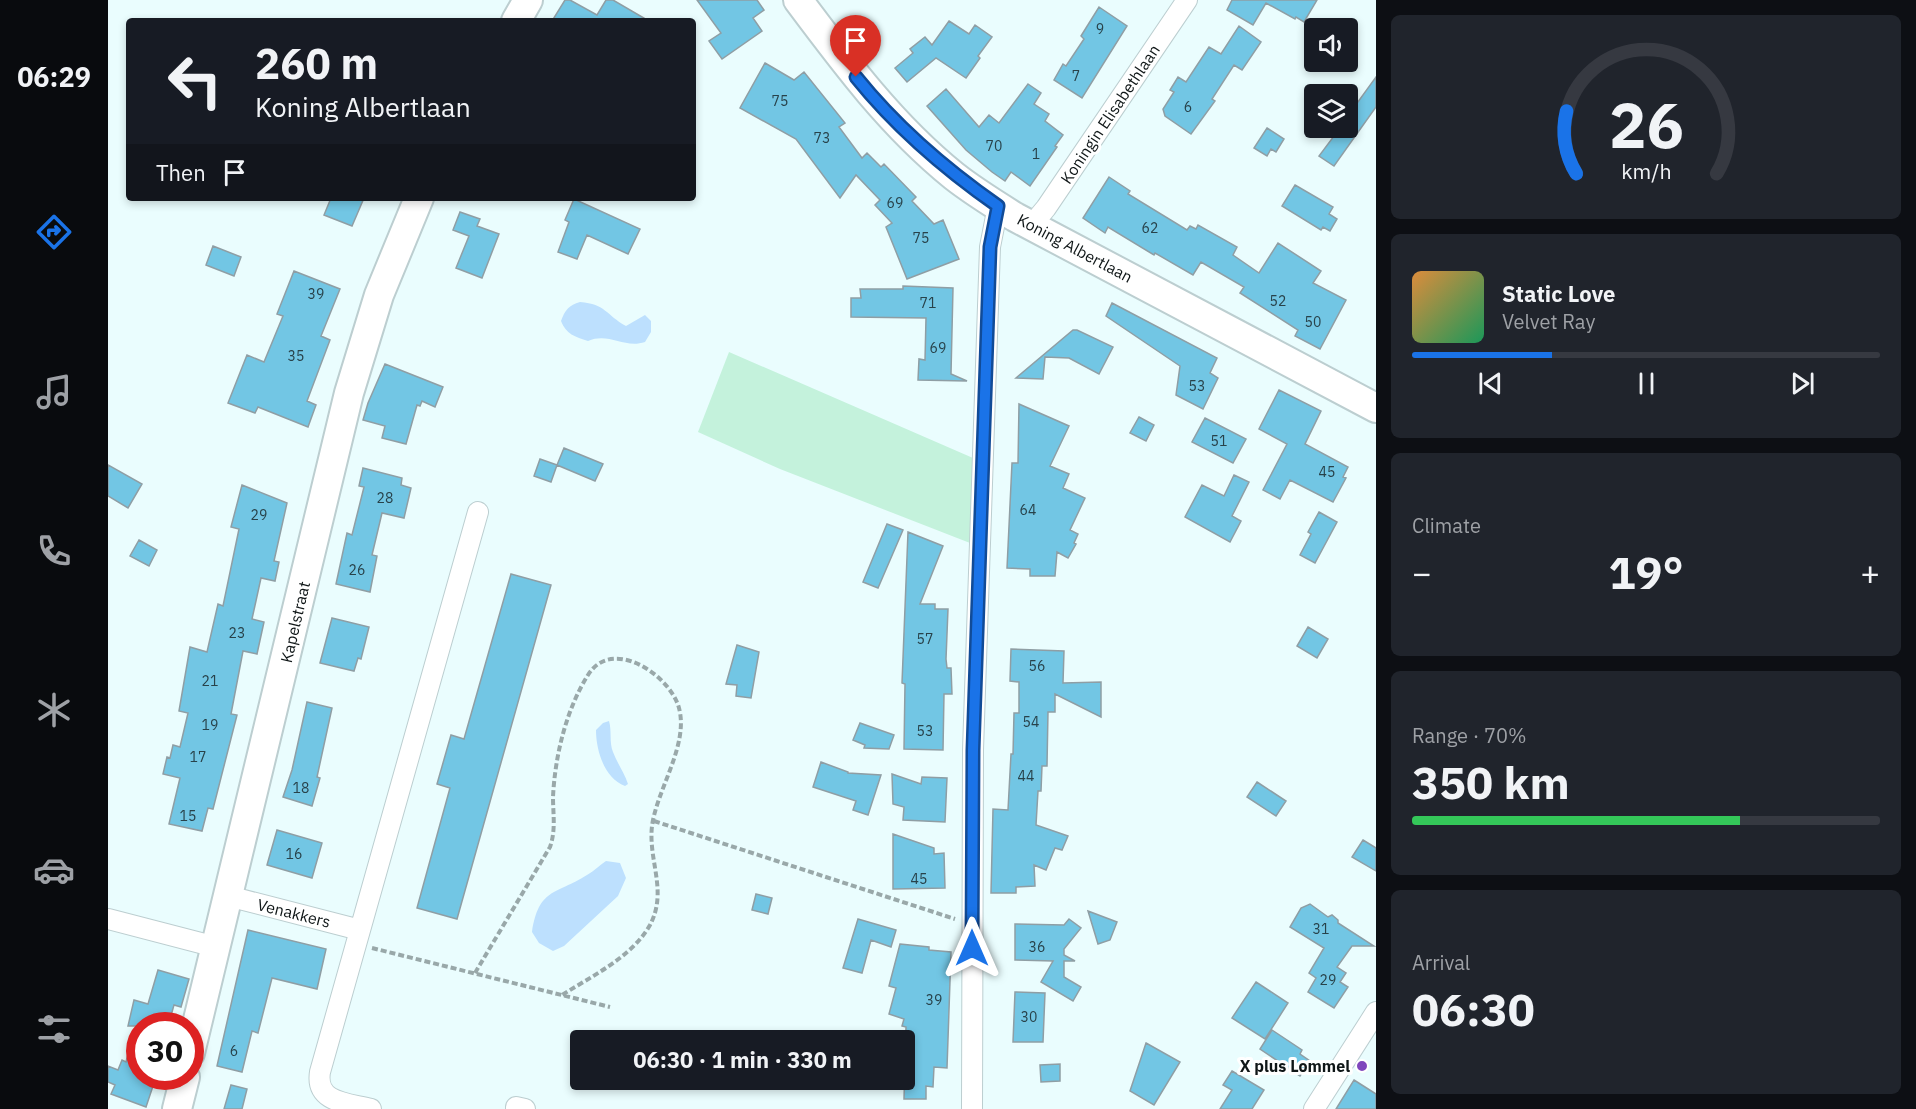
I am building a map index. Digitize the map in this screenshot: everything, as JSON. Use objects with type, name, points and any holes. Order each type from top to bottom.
[{"type":"main road","points":[[518,18],[528,0]]},
{"type":"main road","name":"Koning Albertlaan","points":[[798,0],[867,91],[898,124],[955,176],[1031,226],[1376,408]]},
{"type":"main road","name":"Kapelstraat","points":[[200,1012],[358,358],[379,295],[418,201]]},
{"type":"main road","points":[[177,1109],[182,1090]]},
{"type":"street","name":"Koningin Elisabethlaan","points":[[1031,226],[1187,0]]},
{"type":"street","points":[[972,1109],[973,738],[989,259],[998,206]]},
{"type":"street","points":[[371,1109],[330,1098],[320,1088],[318,1080],[478,512]]},
{"type":"street","name":"Venakkers","points":[[228,896],[358,937]]},
{"type":"street","points":[[108,919],[216,947]]},
{"type":"street","points":[[1314,1109],[1376,1012]]},
{"type":"street","points":[[516,1109],[516,1107],[525,1109]]},
{"type":"path","points":[[475,973],[550,847],[554,829],[555,773],[565,729],[584,682],[594,667],[601,662],[623,660],[651,670],[668,689],[678,705],[681,727],[653,821],[651,844],[659,887],[658,900],[650,924],[624,955],[562,995]]},
{"type":"path","points":[[653,821],[972,925]]},
{"type":"path","points":[[358,937],[475,973],[610,1007]]},
{"type":"green space","points":[[729,352],[973,458],[970,543],[780,469],[698,432]]},
{"type":"water","points":[[580,302],[601,308],[626,326],[645,315],[651,321],[651,332],[645,342],[637,344],[603,338],[588,341],[579,338],[568,332],[561,321],[568,308]]},
{"type":"water","points":[[609,721],[612,748],[625,775],[628,784],[625,786],[612,777],[607,770],[598,746],[596,730]]},
{"type":"water","points":[[606,861],[620,863],[626,878],[618,896],[564,946],[553,951],[539,943],[532,932],[539,907],[544,900],[550,894],[590,873]]},
{"type":"building","points":[[565,0],[570,0],[597,15],[606,0],[613,0],[644,18],[554,18]]},
{"type":"building","points":[[697,0],[757,0],[764,10],[753,18],[762,31],[722,59],[709,41],[721,33]]},
{"type":"building","points":[[1232,0],[1317,0],[1306,18],[1304,18],[1304,22],[1266,3],[1253,25],[1227,10]]},
{"type":"building","points":[[1099,7],[1127,26],[1082,98],[1054,80],[1063,64],[1066,66],[1084,39],[1081,36]]},
{"type":"building","points":[[949,21],[969,34],[975,25],[992,37],[978,56],[980,58],[966,78],[936,58],[907,82],[895,68],[913,53],[910,49],[925,37],[932,45]]},
{"type":"building","points":[[1239,26],[1261,42],[1242,70],[1234,65],[1212,99],[1215,101],[1191,134],[1165,116],[1163,109],[1174,92],[1170,90],[1178,77],[1186,82],[1209,47],[1221,54]]},
{"type":"building","points":[[765,63],[794,80],[804,72],[845,123],[839,127],[862,158],[867,153],[881,167],[884,164],[916,197],[912,201],[934,224],[943,220],[959,259],[907,279],[886,227],[892,223],[875,205],[880,200],[856,175],[840,198],[796,139],[740,108]]},
{"type":"building","points":[[1376,77],[1376,107],[1358,132],[1358,102]]},
{"type":"building","points":[[1028,84],[1041,93],[1034,104],[1049,114],[1045,121],[1063,135],[1030,186],[1011,172],[1005,181],[992,172],[966,150],[927,106],[946,89],[979,127],[989,115],[999,123]]},
{"type":"building","points":[[1267,128],[1284,139],[1276,152],[1271,149],[1267,156],[1254,148]]},
{"type":"building","points":[[1332,138],[1354,138],[1334,166],[1319,156]]},
{"type":"building","points":[[1109,177],[1130,191],[1128,194],[1187,230],[1190,226],[1196,229],[1198,225],[1237,247],[1233,255],[1259,273],[1278,243],[1321,271],[1313,283],[1346,300],[1320,349],[1295,336],[1298,330],[1240,293],[1244,287],[1201,262],[1193,275],[1108,227],[1105,233],[1083,218]]},
{"type":"building","points":[[1295,185],[1333,207],[1329,214],[1337,219],[1330,231],[1323,227],[1321,230],[1282,206]]},
{"type":"building","points":[[330,201],[363,201],[352,226],[324,215]]},
{"type":"building","points":[[573,201],[578,201],[640,229],[628,254],[587,235],[577,259],[558,252],[569,222],[565,220]]},
{"type":"building","points":[[460,212],[480,219],[477,226],[499,234],[482,278],[456,268],[469,236],[453,230]]},
{"type":"building","points":[[213,246],[241,257],[234,276],[206,265]]},
{"type":"building","points":[[294,271],[340,289],[321,336],[330,340],[307,401],[316,405],[308,427],[258,407],[255,413],[228,403],[247,355],[264,362],[283,316],[277,314]]},
{"type":"building","points":[[903,286],[953,288],[951,374],[967,381],[918,380],[919,359],[925,360],[926,318],[851,317],[851,298],[861,298],[860,289],[903,289]]},
{"type":"building","points":[[1112,303],[1217,358],[1210,373],[1218,378],[1203,409],[1176,395],[1180,366],[1106,316]]},
{"type":"building","points":[[1073,330],[1113,347],[1099,374],[1069,358],[1045,357],[1043,379],[1016,378]]},
{"type":"building","points":[[385,364],[443,387],[435,407],[422,401],[420,406],[417,405],[406,444],[382,438],[385,426],[363,420]]},
{"type":"building","points":[[1279,390],[1321,411],[1305,444],[1348,467],[1343,477],[1346,478],[1333,502],[1290,480],[1280,499],[1263,490],[1287,444],[1259,429]]},
{"type":"building","points":[[1019,404],[1069,426],[1050,466],[1069,474],[1063,488],[1085,498],[1070,530],[1078,534],[1074,543],[1076,544],[1068,558],[1057,552],[1055,576],[1030,576],[1030,569],[1007,568],[1012,463],[1018,463]]},
{"type":"building","points":[[1139,417],[1154,425],[1146,441],[1130,433]]},
{"type":"building","points":[[1205,418],[1246,439],[1233,463],[1192,442]]},
{"type":"building","points":[[564,448],[603,464],[595,481],[557,465]]},
{"type":"building","points":[[540,459],[557,465],[551,482],[534,476]]},
{"type":"building","points":[[108,465],[142,484],[128,508],[108,496]]},
{"type":"building","points":[[363,468],[402,478],[401,485],[411,488],[404,518],[382,513],[372,555],[377,556],[370,592],[336,584],[347,533],[352,535],[364,487],[359,486]]},
{"type":"building","points":[[1234,475],[1249,482],[1232,516],[1241,521],[1230,542],[1185,517],[1202,485],[1224,496]]},
{"type":"building","points":[[242,485],[287,503],[274,561],[279,562],[275,581],[261,578],[252,619],[264,622],[257,654],[243,651],[231,714],[237,715],[213,809],[208,808],[202,831],[169,824],[180,778],[163,774],[173,745],[180,747],[188,713],[179,711],[190,647],[207,652],[218,604],[223,606],[239,529],[231,527]]},
{"type":"building","points":[[1319,512],[1337,522],[1315,563],[1300,555],[1311,534],[1308,532]]},
{"type":"building","points":[[887,524],[903,530],[878,588],[863,582]]},
{"type":"building","points":[[908,532],[943,546],[920,604],[935,604],[935,609],[948,609],[946,659],[947,668],[951,668],[952,694],[944,694],[943,750],[904,749],[905,684],[902,683]]},
{"type":"building","points":[[139,540],[157,550],[149,566],[130,556]]},
{"type":"building","points":[[511,574],[551,585],[457,919],[417,908],[450,788],[437,784],[451,735],[464,739]]},
{"type":"building","points":[[332,618],[369,627],[361,659],[358,658],[354,671],[320,663]]},
{"type":"building","points":[[1308,627],[1328,639],[1317,658],[1297,646]]},
{"type":"building","points":[[737,645],[759,652],[751,698],[736,696],[737,685],[726,684]]},
{"type":"building","points":[[1011,649],[1064,651],[1063,683],[1101,682],[1101,717],[1055,694],[1055,712],[1048,712],[1047,766],[1042,766],[1036,825],[1068,836],[1062,850],[1055,848],[1046,870],[1034,865],[1035,886],[1016,887],[1016,893],[991,893],[993,809],[1008,810],[1014,713],[1019,713],[1019,682],[1010,681]]},
{"type":"building","points":[[307,702],[332,708],[317,777],[320,778],[312,806],[283,797],[292,770]]},
{"type":"building","points":[[860,723],[894,735],[889,749],[864,748],[865,745],[853,740]]},
{"type":"building","points":[[821,762],[848,773],[881,775],[868,815],[853,810],[856,801],[813,787]]},
{"type":"building","points":[[892,774],[921,784],[922,777],[947,778],[945,822],[903,820],[904,807],[893,804]]},
{"type":"building","points":[[1257,782],[1286,801],[1276,816],[1247,797]]},
{"type":"building","points":[[277,830],[322,843],[312,878],[267,865]]},
{"type":"building","points":[[893,834],[934,848],[934,854],[944,853],[945,888],[893,889]]},
{"type":"building","points":[[1363,840],[1376,848],[1376,871],[1352,857]]},
{"type":"building","points":[[756,894],[772,898],[768,914],[752,910]]},
{"type":"building","points":[[1310,904],[1328,917],[1332,915],[1338,923],[1374,946],[1352,946],[1337,967],[1346,973],[1340,982],[1348,987],[1334,1008],[1308,992],[1316,978],[1309,973],[1324,948],[1290,927],[1301,908]]},
{"type":"building","points":[[1088,911],[1117,922],[1110,940],[1098,944]]},
{"type":"building","points":[[858,919],[896,930],[891,947],[871,940],[862,973],[843,968]]},
{"type":"building","points":[[1069,919],[1081,928],[1064,949],[1064,955],[1075,961],[1064,961],[1064,977],[1081,987],[1073,1001],[1041,982],[1053,961],[1015,960],[1015,924],[1064,925]]},
{"type":"building","points":[[248,930],[326,949],[317,989],[272,978],[258,1033],[252,1031],[242,1072],[217,1066]]},
{"type":"building","points":[[900,944],[951,952],[947,1068],[934,1067],[933,1087],[926,1086],[926,1099],[904,1099],[904,1090],[915,1090],[915,1030],[906,1030],[906,1027],[902,1026],[904,1019],[889,1014],[896,988],[889,986]]},
{"type":"building","points":[[158,970],[189,979],[181,1007],[174,1005],[172,1012],[131,1012],[134,1000],[148,1004]]},
{"type":"building","points":[[1256,982],[1288,1003],[1265,1039],[1232,1018]]},
{"type":"building","points":[[1015,992],[1045,993],[1043,1042],[1013,1042]]},
{"type":"building","points":[[1272,1030],[1302,1050],[1300,1054],[1310,1061],[1300,1076],[1260,1049]]},
{"type":"building","points":[[1146,1043],[1180,1062],[1154,1105],[1130,1091]]},
{"type":"building","points":[[122,1060],[126,1062],[126,1090],[152,1090],[146,1107],[111,1094],[115,1085],[108,1082],[108,1066],[118,1070]]},
{"type":"building","points":[[1060,1064],[1060,1081],[1041,1082],[1040,1065]]},
{"type":"building","points":[[1232,1071],[1264,1090],[1252,1109],[1220,1109],[1232,1090],[1223,1085]]},
{"type":"building","points":[[1354,1080],[1376,1094],[1376,1109],[1336,1109]]},
{"type":"building","points":[[231,1085],[247,1089],[242,1109],[224,1109]]},
{"type":"place","name":"X plus Lommel","points":[[1362,1066]]},
{"type":"route","points":[[856,77],[898,124],[928,153],[955,176],[998,206],[990,247],[973,750],[972,948]]}]
